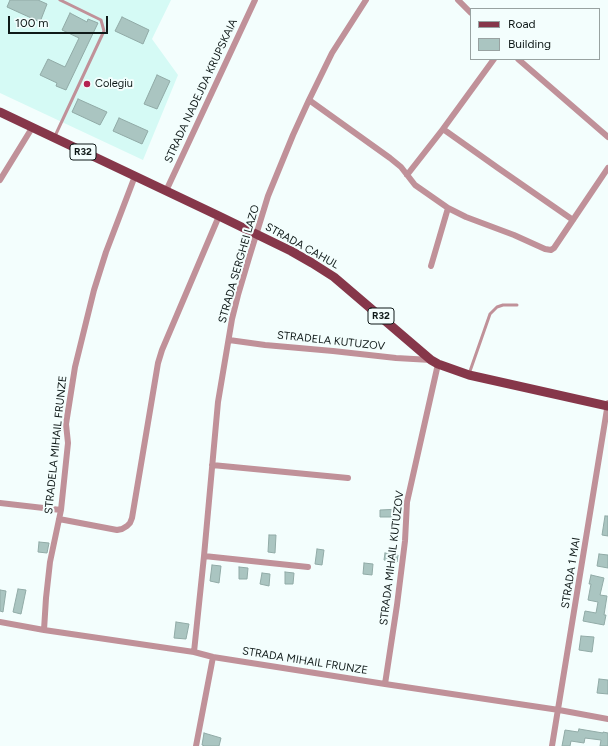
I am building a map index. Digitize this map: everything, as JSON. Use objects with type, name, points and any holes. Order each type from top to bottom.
[{"type":"main road","name":"STRADA CAHUL","points":[[0,112],[291,251],[334,277],[435,362],[469,375],[608,405]]},
{"type":"street","name":"STRADA NADEJDA KRUPSKAIA","points":[[166,191],[255,0]]},
{"type":"street","name":"STRADA SERGHEI LAZO","points":[[194,652],[218,402],[232,320],[238,295],[268,196],[293,136],[332,53],[366,0]]},
{"type":"street","points":[[458,0],[470,12]]},
{"type":"street","points":[[407,175],[493,60]]},
{"type":"street","points":[[519,60],[608,137]]},
{"type":"street","points":[[309,100],[390,158],[401,168],[415,185],[448,208],[466,217],[519,237],[545,250],[551,250],[554,248],[608,168]]},
{"type":"street","points":[[0,180],[32,128]]},
{"type":"street","points":[[443,129],[504,173],[574,220]]},
{"type":"street","name":"STRADELA MIHAIL FRUNZE","points":[[44,630],[50,562],[61,510],[68,443],[66,424],[75,368],[94,290],[106,252],[135,176]]},
{"type":"street","points":[[431,266],[448,208]]},
{"type":"street","points":[[59,519],[117,530],[122,529],[130,523],[158,363],[219,216]]},
{"type":"street","name":"STRADELA KUTUZOV","points":[[229,340],[435,362]]},
{"type":"street","name":"STRADA MIHAIL KUTUZOV","points":[[384,684],[397,605],[405,541],[407,502],[435,362]]},
{"type":"street","name":"STRADA 1 MAI","points":[[552,746],[608,405]]},
{"type":"street","points":[[212,465],[348,478]]},
{"type":"street","points":[[0,502],[61,510]]},
{"type":"street","points":[[204,556],[308,567]]},
{"type":"street","name":"STRADA MIHAIL FRUNZE","points":[[0,622],[608,719]]},
{"type":"street","points":[[196,746],[214,657]]},
{"type":"lane","points":[[54,138],[104,31],[100,20],[60,0]]},
{"type":"lane","points":[[469,375],[490,314],[497,307],[517,304]]},
{"type":"shaded area","name":"Colegiu","points":[[0,0],[171,0],[152,39],[178,75],[143,160],[0,93]]},
{"type":"building","points":[[10,0],[38,0],[47,4],[40,22],[7,7]]},
{"type":"building","points":[[70,13],[87,22],[88,19],[98,23],[66,90],[56,86],[57,83],[40,75],[48,59],[65,67],[79,38],[62,30]]},
{"type":"building","points":[[122,17],[149,30],[143,44],[115,31]]},
{"type":"building","points":[[157,75],[170,81],[157,109],[144,104]]},
{"type":"building","points":[[78,99],[107,112],[100,125],[72,112]]},
{"type":"building","points":[[119,118],[148,131],[142,144],[113,131]]},
{"type":"building","points":[[401,509],[401,517],[380,517],[380,510]]},
{"type":"building","points":[[605,516],[608,516],[608,536],[602,535]]},
{"type":"building","points":[[269,535],[276,535],[275,553],[268,552]]},
{"type":"building","points":[[39,542],[49,543],[47,553],[38,552]]},
{"type":"building","points":[[317,549],[324,550],[322,565],[315,564]]},
{"type":"building","points":[[385,553],[398,555],[397,562],[384,560]]},
{"type":"building","points":[[599,554],[608,555],[608,568],[597,566]]},
{"type":"building","points":[[364,563],[373,564],[372,575],[363,574]]},
{"type":"building","points":[[212,565],[221,566],[219,583],[210,581]]},
{"type":"building","points":[[239,567],[248,568],[247,579],[239,579]]},
{"type":"building","points":[[285,572],[294,573],[293,584],[285,584]]},
{"type":"building","points":[[262,573],[270,574],[269,586],[260,584]]},
{"type":"building","points":[[591,575],[604,578],[600,595],[607,596],[604,625],[583,621],[585,611],[596,613],[598,602],[588,600]]},
{"type":"building","points":[[18,589],[26,590],[21,614],[13,612]]},
{"type":"building","points":[[0,590],[6,591],[3,612],[0,611]]},
{"type":"building","points":[[176,622],[189,624],[186,639],[174,638]]},
{"type":"building","points":[[581,636],[594,637],[592,652],[579,650]]},
{"type":"building","points":[[599,679],[608,680],[608,694],[597,693]]},
{"type":"building","points":[[579,729],[608,733],[608,746],[600,746],[601,740],[585,738],[584,743],[571,741],[570,746],[562,746],[565,730],[578,732]]},
{"type":"building","points":[[204,733],[221,738],[219,746],[202,745]]},
{"type":"place","name":"Colegiu","points":[[87,84]]}]
